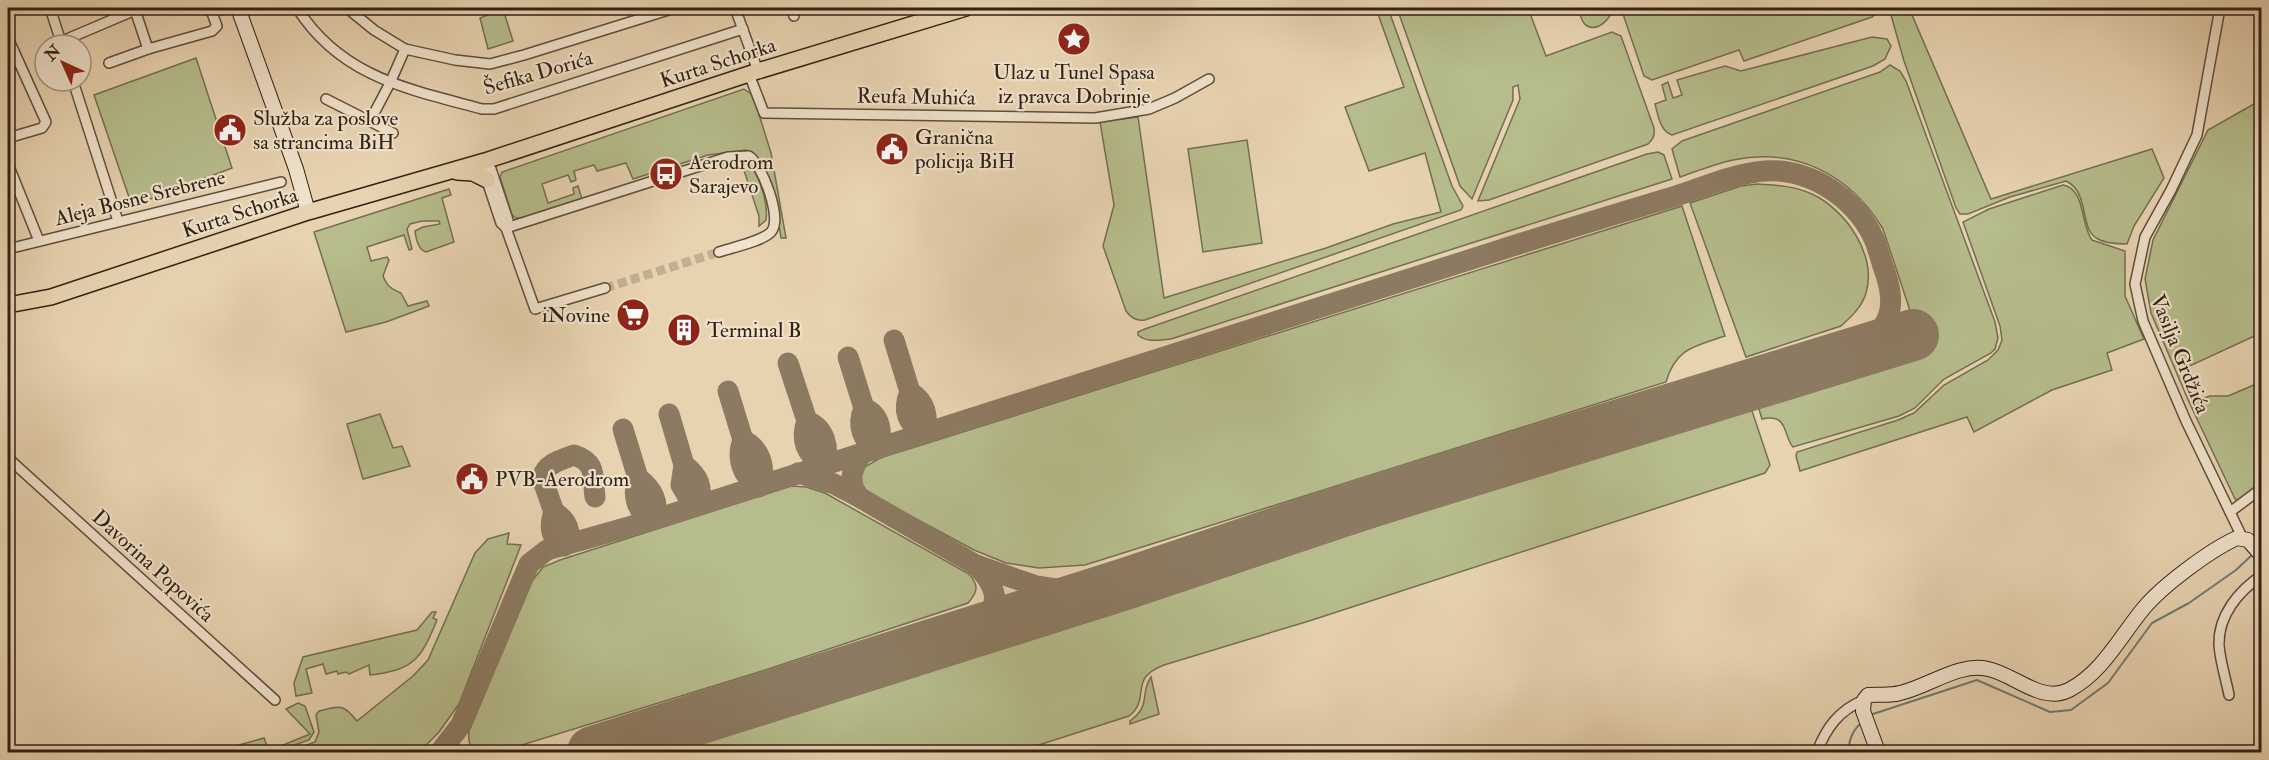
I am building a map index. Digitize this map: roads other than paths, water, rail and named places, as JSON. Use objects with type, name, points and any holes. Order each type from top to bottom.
[{"type":"main road","name":"Kurta Schorka","points":[[8,305],[51,297],[308,212],[492,159],[754,73],[966,8]]},
{"type":"main road","points":[[451,171],[473,173],[490,179],[492,159]]},
{"type":"street","points":[[50,8],[58,33]]},
{"type":"street","points":[[110,63],[148,49],[215,30],[217,26],[210,8]]},
{"type":"street","points":[[238,8],[296,168],[308,212]]},
{"type":"street","name":"Šefika Dorića","points":[[297,8],[313,31],[358,67],[390,83],[482,109],[494,109],[743,29]]},
{"type":"street","points":[[347,8],[374,30],[405,49],[455,60],[490,64],[524,56],[675,8]]},
{"type":"street","points":[[735,8],[754,73]]},
{"type":"street","name":"Vasilja Grdžića","points":[[2220,8],[2197,135],[2171,190],[2145,237],[2135,284],[2144,321],[2186,421],[2230,512],[2247,541]]},
{"type":"street","points":[[84,33],[138,9],[148,49]]},
{"type":"street","points":[[8,38],[11,52],[46,122],[42,128],[8,138]]},
{"type":"street","points":[[370,121],[405,49]]},
{"type":"street","name":"Reufa Muhića","points":[[754,73],[764,112],[1095,118],[1149,110],[1175,99],[1209,79]]},
{"type":"street","points":[[77,93],[118,221]]},
{"type":"street","points":[[326,99],[393,133]]},
{"type":"street","points":[[506,228],[663,177],[745,155],[754,159],[766,185],[775,215],[774,227],[771,234],[719,252]]},
{"type":"street","points":[[8,164],[39,241]]},
{"type":"street","points":[[490,179],[508,220],[506,228],[535,309],[605,288]]},
{"type":"street","name":"Aleja Bosne Srebrene","points":[[8,249],[281,182]]},
{"type":"street","name":"Davorina Popovića","points":[[8,458],[274,700]]},
{"type":"street","points":[[2230,512],[2262,489]]},
{"type":"street","points":[[1878,753],[1863,705],[1869,695],[1900,693],[1978,668],[1996,671],[2047,694],[2061,693],[2069,690],[2093,672],[2155,597],[2197,563],[2232,540],[2247,541],[2262,556]]},
{"type":"street","points":[[2229,696],[2219,643],[2223,622],[2236,596],[2262,575]]},
{"type":"street","points":[[1817,753],[1832,723],[1851,705],[1863,705]]},
{"type":"waterway","points":[[1870,715],[1977,680],[2050,712],[2071,710],[2108,683],[2152,623],[2189,603],[2236,570],[2253,554]]},
{"type":"waterway","points":[[1849,752],[1852,736],[1861,723]]},
{"type":"tunnel","points":[[605,288],[719,252]]},
{"type":"place","name":"Ulaz u Tunel Spasa iz pravca Dobrinje","points":[[1074,39]]},
{"type":"place","name":"Služba za poslove sa strancima BiH","points":[[230,130]]},
{"type":"place","name":"Granična policija BiH","points":[[892,149]]},
{"type":"place","name":"Aerodrom Sarajevo","points":[[666,174]]},
{"type":"place","name":"iNovine","points":[[633,315]]},
{"type":"place","name":"Terminal B","points":[[684,330]]},
{"type":"place","name":"PVB-Aerodrom","points":[[472,479]]}]
